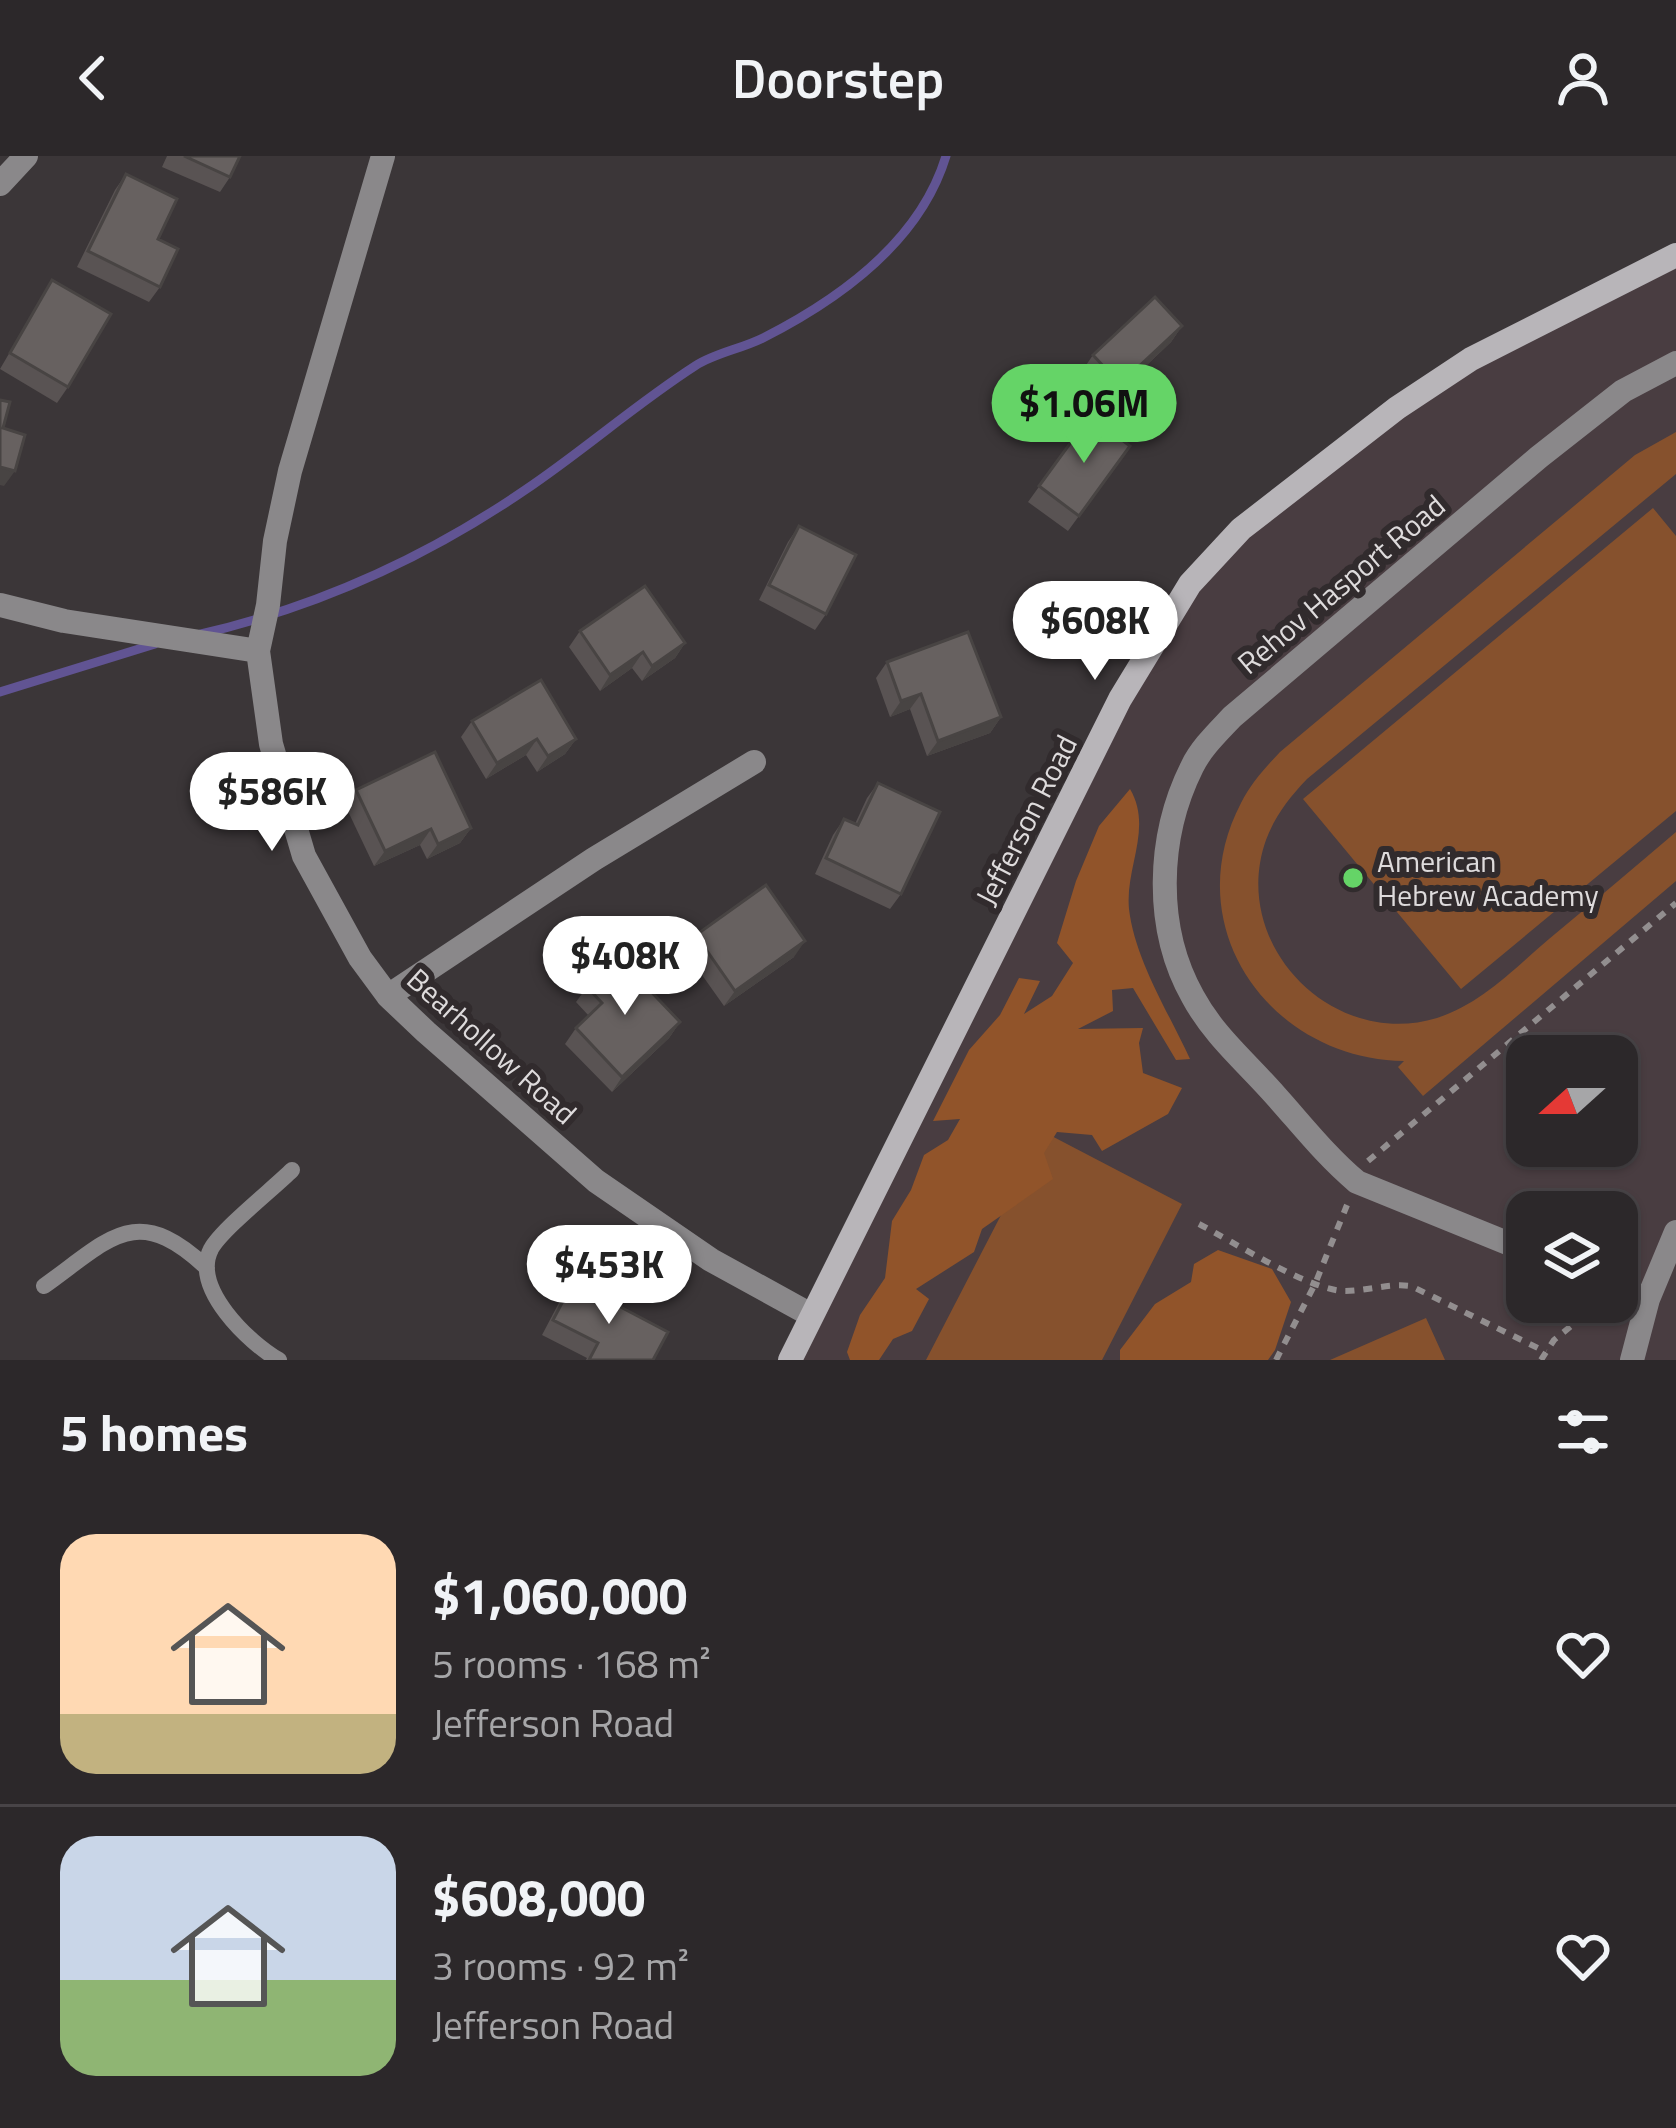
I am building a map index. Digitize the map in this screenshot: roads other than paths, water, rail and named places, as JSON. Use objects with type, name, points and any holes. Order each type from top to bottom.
[{"type":"street","points":[[0,184],[26,156]]},
{"type":"street","name":"Bearhollow Road","points":[[383,156],[290,471],[259,651],[271,744],[304,856],[341,926],[388,995],[596,1180],[711,1260],[811,1315]]},
{"type":"street","name":"Jefferson Road","points":[[790,1360],[1120,700],[1190,584],[1240,529],[1397,408],[1472,359],[1676,255]]},
{"type":"street","name":"Rehov Hasport Road","points":[[1506,1242],[1357,1182],[1221,1040],[1192,996],[1167,919],[1164,876],[1178,801],[1205,747],[1292,663],[1539,457],[1624,391],[1676,363]]},
{"type":"street","points":[[0,605],[64,621],[259,651]]},
{"type":"street","points":[[388,995],[594,859],[754,762]]},
{"type":"street","points":[[1632,1360],[1648,1299],[1676,1232]]},
{"type":"street","points":[[1638,1296],[1648,1299]]},
{"type":"lane","points":[[206,1268],[212,1247],[292,1170]]},
{"type":"lane","points":[[44,1286],[110,1239],[131,1230],[153,1231],[181,1243],[206,1268],[238,1330],[279,1360]]},
{"type":"waterway","points":[[201,634],[286,610],[410,558],[547,475],[695,366],[763,338],[820,306],[896,241],[934,187],[946,156]]},
{"type":"waterway","points":[[0,692],[155,644]]},
{"type":"place","name":"American Hebrew Academy","points":[[1353,878]]}]
